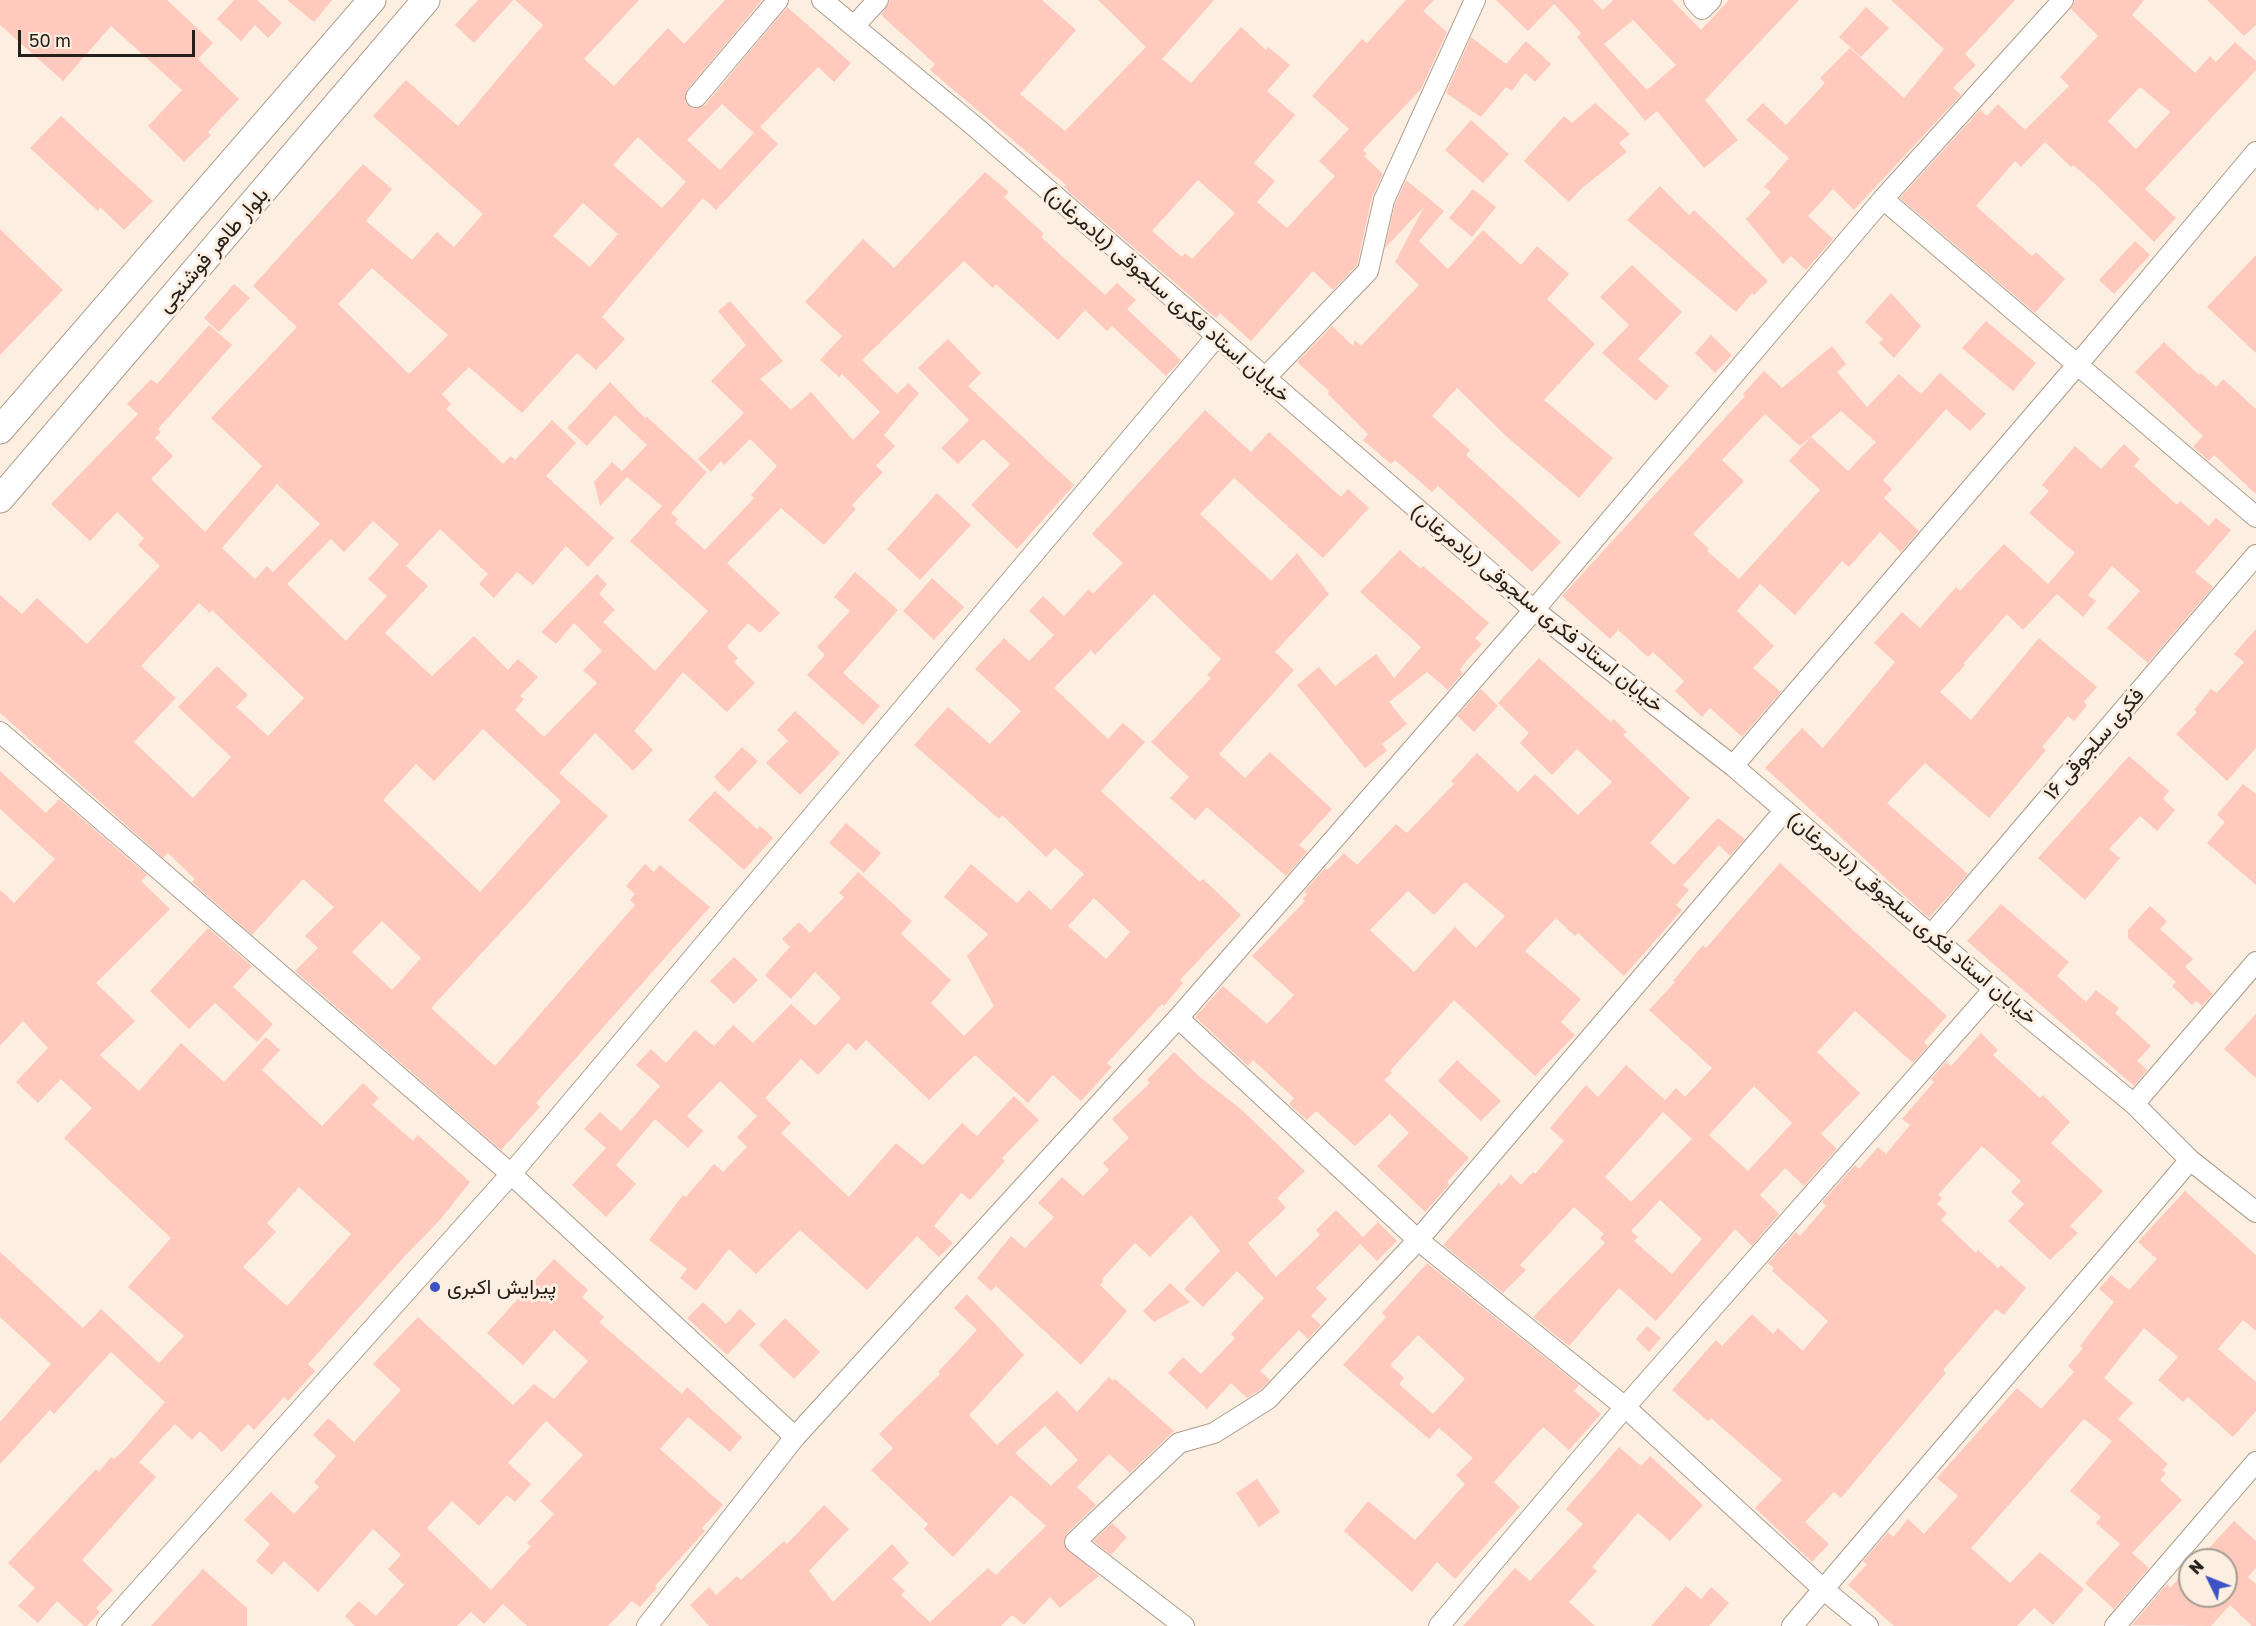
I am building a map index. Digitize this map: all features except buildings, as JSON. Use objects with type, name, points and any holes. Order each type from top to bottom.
[{"type":"street","name":"بلوار طاهر فوشنجی","points":[[0,430],[372,0]]},
{"type":"street","name":"بلوار طاهر فوشنجی","points":[[0,499],[426,0]]},
{"type":"street","points":[[696,97],[778,0]]},
{"type":"street","name":"خیابان استاد فکری سلجوقی (بادمرغان)","points":[[822,0],[973,125],[1264,379],[1534,610],[1733,766],[1994,989],[2134,1104],[2190,1160],[2256,1212]]},
{"type":"street","points":[[854,26],[878,0]]},
{"type":"street","points":[[1264,379],[1368,271],[1384,200],[1474,0]]},
{"type":"street","points":[[1694,0],[1702,9],[1711,0]]},
{"type":"street","points":[[647,1626],[795,1437],[1178,1018],[1534,610],[1883,199],[2063,0]]},
{"type":"street","points":[[1733,766],[2078,364],[2256,152]]},
{"type":"street","points":[[1883,199],[2256,517]]},
{"type":"street","points":[[107,1626],[512,1174],[1217,336]]},
{"type":"street","name":"فکری سلجوقی ۱۶","points":[[1932,934],[2256,555]]},
{"type":"street","points":[[0,732],[512,1174],[795,1437]]},
{"type":"street","points":[[1184,1626],[1075,1542],[1179,1443],[1214,1433],[1268,1399],[1418,1240],[1785,810]]},
{"type":"street","points":[[2134,1104],[2256,962]]},
{"type":"street","points":[[1439,1626],[1625,1407],[1994,989]]},
{"type":"street","points":[[1178,1018],[1418,1240],[1625,1407],[1823,1589],[1868,1626]]},
{"type":"street","points":[[1792,1626],[2190,1160]]},
{"type":"street","points":[[2115,1626],[2256,1462]]},
{"type":"place","name":"پیرایش اکبری","points":[[435,1287]]}]
